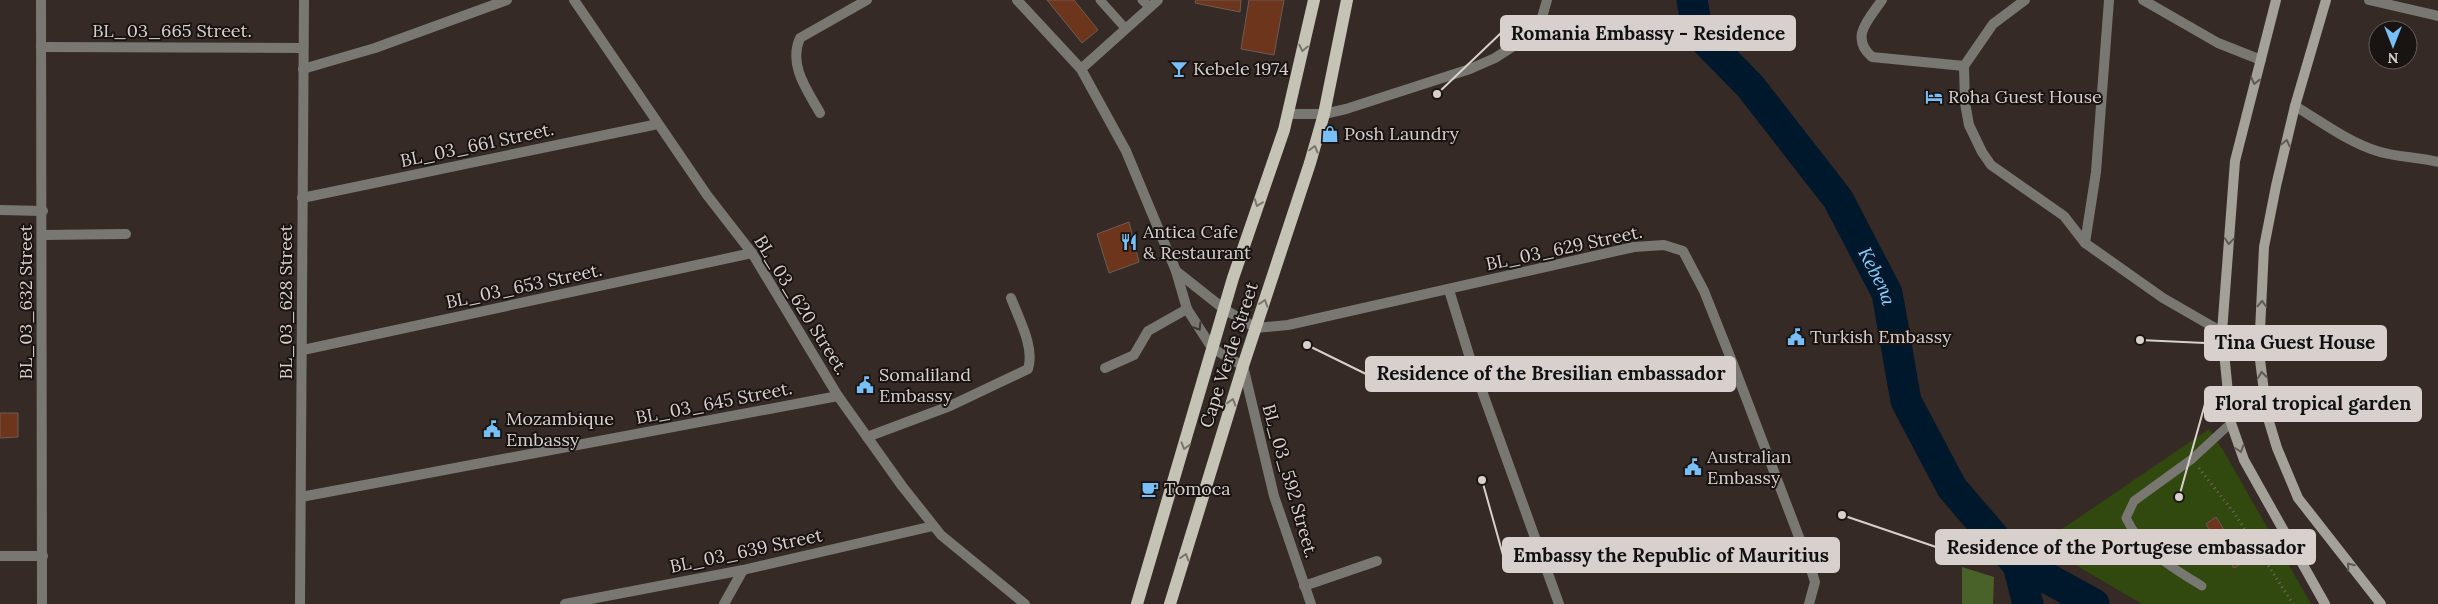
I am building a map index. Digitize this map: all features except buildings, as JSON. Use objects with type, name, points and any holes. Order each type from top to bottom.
[{"type":"main road","name":"Cape Verde Street","points":[[1137,604],[1253,214],[1289,114],[1314,0]]},
{"type":"main road","name":"Cape Verde Street","points":[[1170,604],[1243,366],[1310,163],[1324,114],[1347,0]]},
{"type":"main road","points":[[2276,0],[2235,161],[2222,332],[2232,423],[2248,468],[2325,604]]},
{"type":"main road","points":[[2326,0],[2295,106],[2264,247],[2259,352],[2267,415],[2277,448],[2298,498],[2381,604]]},
{"type":"street","name":"BL_03_632 Street","points":[[41,0],[43,212],[42,604]]},
{"type":"street","name":"BL_03_628 Street","points":[[300,604],[304,0]]},
{"type":"street","points":[[303,69],[375,48],[507,0]]},
{"type":"street","name":"BL_03_620 Street.","points":[[574,0],[707,195],[752,253],[838,396],[933,526],[962,554],[1025,604]]},
{"type":"street","points":[[820,112],[798,72],[796,47],[800,38],[867,0]]},
{"type":"street","points":[[1017,0],[1081,69],[1126,151],[1176,271],[1187,309],[1212,348],[1243,366]]},
{"type":"street","points":[[1081,69],[1158,0]]},
{"type":"street","points":[[1289,114],[1324,114],[1346,109],[1470,69],[1495,58],[1529,36],[1541,21],[1547,0]]},
{"type":"street","points":[[1882,0],[1863,28],[1860,42],[1863,50],[1872,57],[1964,66]]},
{"type":"street","points":[[2024,0],[1993,24],[1964,66],[1965,103],[1969,125],[1990,165],[2064,216],[2086,243],[2163,298],[2222,332]]},
{"type":"street","points":[[2086,243],[2096,172],[2109,0]]},
{"type":"street","points":[[2143,0],[2218,43],[2260,60]]},
{"type":"street","points":[[2369,0],[2438,16]]},
{"type":"street","name":"BL_03_665 Street.","points":[[41,47],[303,48]]},
{"type":"street","points":[[2295,106],[2354,141],[2377,151],[2416,156],[2438,162]]},
{"type":"street","name":"BL_03_661 Street.","points":[[302,198],[658,124]]},
{"type":"street","points":[[0,210],[43,212]]},
{"type":"street","points":[[43,235],[126,234]]},
{"type":"street","name":"BL_03_629 Street.","points":[[1256,328],[1288,324],[1449,290],[1634,247],[1664,245],[1683,251],[1704,291],[1736,369],[1810,566],[1815,582],[1809,604]]},
{"type":"street","name":"BL_03_653 Street.","points":[[303,350],[752,253]]},
{"type":"street","points":[[1176,271],[1224,309],[1256,328]]},
{"type":"street","points":[[1449,290],[1469,355],[1559,604]]},
{"type":"street","points":[[868,436],[950,406],[1028,369],[1031,360],[1012,298]]},
{"type":"street","points":[[1105,368],[1134,355],[1148,331],[1187,309]]},
{"type":"street","name":"BL_03_592 Street.","points":[[1243,366],[1274,496],[1311,604]]},
{"type":"street","name":"BL_03_645 Street.","points":[[301,497],[838,396]]},
{"type":"street","name":"BL_03_639 Street","points":[[565,604],[743,570],[933,526]]},
{"type":"street","points":[[0,556],[43,556]]},
{"type":"street","points":[[1304,586],[1377,561]]},
{"type":"street","points":[[724,604],[743,570]]},
{"type":"lane","points":[[1100,0],[1126,29]]},
{"type":"lane","points":[[1142,0],[1150,7]]},
{"type":"lane","points":[[2202,586],[2168,565],[2133,534],[2126,518],[2134,501],[2192,460],[2232,423]]},
{"type":"path","points":[[2192,460],[2235,514],[2293,604]]},
{"type":"green space","points":[[2209,429],[2223,450],[2311,604],[2142,604],[2040,544]]},
{"type":"green space","points":[[1962,567],[1994,577],[1993,604],[1962,604]]},
{"type":"waterway","name":"Kebena","points":[[1692,0],[1698,33],[1750,86],[1838,199],[1887,293],[1906,401],[1952,488],[2018,565],[2028,604]]},
{"type":"waterway","points":[[2018,565],[2027,567],[2094,604]]},
{"type":"place","name":"Kebele 1974","points":[[1179,69]]},
{"type":"place","name":"Romania Embassy - Residence","points":[[1437,94]]},
{"type":"place","name":"Roha Guest House","points":[[1934,97]]},
{"type":"place","name":"Posh Laundry","points":[[1330,134]]},
{"type":"place","name":"Antica Cafe & Restaurant","points":[[1129,242]]},
{"type":"place","name":"Turkish Embassy","points":[[1796,337]]},
{"type":"place","name":"Tina Guest House","points":[[2140,340]]},
{"type":"place","name":"Residence of the Bresilian embassador","points":[[1307,345]]},
{"type":"place","name":"Somaliland Embassy","points":[[865,385]]},
{"type":"place","name":"Mozambique Embassy","points":[[492,429]]},
{"type":"place","name":"Australian Embassy","points":[[1693,467]]},
{"type":"place","name":"Embassy the Republic of Mauritius","points":[[1482,480]]},
{"type":"place","name":"Tomoca","points":[[1150,489]]},
{"type":"place","name":"Floral tropical garden","points":[[2179,497]]},
{"type":"place","name":"Residence of the Portugese embassador","points":[[1842,515]]}]
